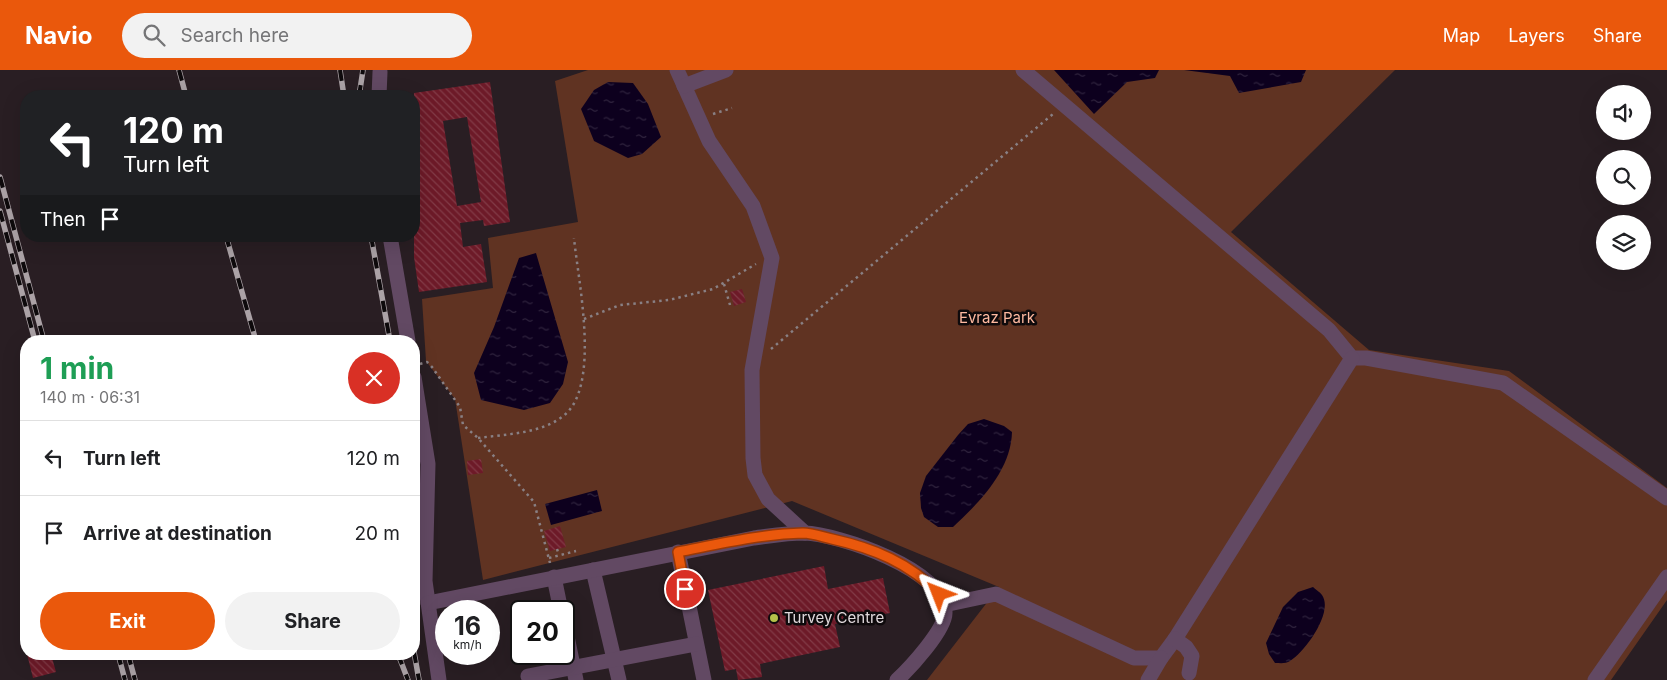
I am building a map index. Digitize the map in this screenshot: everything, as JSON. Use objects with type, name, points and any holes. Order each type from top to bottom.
[{"type":"street","points":[[677,70],[709,141],[753,206],[772,258],[752,370],[753,458],[755,475],[768,499],[805,533]]},
{"type":"street","points":[[684,86],[726,70]]},
{"type":"street","points":[[1023,70],[1329,330],[1352,358]]},
{"type":"street","points":[[379,90],[380,72]]},
{"type":"street","points":[[391,242],[407,335]]},
{"type":"street","points":[[1352,358],[1366,358],[1503,383],[1667,498]]},
{"type":"street","points":[[1148,680],[1352,358]]},
{"type":"street","points":[[420,414],[428,464],[425,581],[439,680]]},
{"type":"street","points":[[428,603],[678,552],[754,538],[805,533],[867,547],[907,566],[925,579],[939,594],[944,605],[945,615],[930,643],[896,680]]},
{"type":"street","points":[[678,552],[704,680]]},
{"type":"street","points":[[593,570],[619,680]]},
{"type":"street","points":[[554,577],[559,600]]},
{"type":"street","points":[[1595,680],[1667,577]]},
{"type":"street","points":[[944,605],[996,594],[1134,658],[1161,658]]},
{"type":"street","points":[[1175,639],[1186,646],[1192,656],[1189,673]]},
{"type":"street","points":[[528,676],[575,674],[614,660],[696,644]]},
{"type":"path","points":[[770,350],[1062,104]]},
{"type":"path","points":[[478,438],[540,428],[556,421],[570,410],[579,397],[583,378],[584,319],[574,238]]},
{"type":"path","points":[[584,319],[620,305],[669,300],[714,290],[751,265],[772,258]]},
{"type":"path","points":[[724,284],[730,305]]},
{"type":"path","points":[[420,364],[427,362],[432,367],[460,407],[463,424],[478,438],[534,502],[554,577]]},
{"type":"path","points":[[557,549],[559,555]]},
{"type":"path","points":[[549,558],[576,551]]},
{"type":"green space","name":"Evraz Park","points":[[588,70],[1395,70],[1231,232],[1369,350],[1509,371],[1667,488],[1667,600],[1611,680],[927,680],[999,587],[792,501],[483,580],[455,399],[426,361],[422,299],[493,288],[488,238],[578,222],[555,81]]},
{"type":"water","points":[[1054,70],[1159,70],[1155,78],[1127,82],[1094,114]]},
{"type":"water","points":[[1184,70],[1306,70],[1301,82],[1239,93],[1230,76]]},
{"type":"water","points":[[608,82],[633,83],[648,104],[661,137],[642,154],[628,158],[594,141],[581,109],[594,90]]},
{"type":"water","points":[[536,253],[568,362],[563,384],[550,403],[524,410],[481,400],[474,373],[494,327],[519,258]]},
{"type":"water","points":[[984,419],[1004,426],[1012,432],[1006,459],[1000,472],[983,496],[953,527],[938,527],[924,517],[921,508],[920,493],[926,476],[968,424]]},
{"type":"water","points":[[597,490],[602,511],[551,525],[545,504]]},
{"type":"water","points":[[1313,587],[1322,595],[1325,602],[1321,621],[1316,631],[1310,641],[1290,661],[1287,663],[1275,663],[1269,654],[1266,643],[1283,607],[1298,592]]},
{"type":"building","points":[[490,82],[510,222],[484,226],[483,220],[460,223],[463,247],[481,244],[487,282],[419,292],[414,242],[420,242],[420,92]],"holes":[[[467,117],[481,202],[457,206],[443,121]]]},
{"type":"building","points":[[742,289],[746,302],[734,306],[730,292]]},
{"type":"building","points":[[481,459],[483,473],[468,475],[467,461]]},
{"type":"building","points":[[560,526],[566,547],[550,551],[544,531]]},
{"type":"building","name":"Turvey Centre","points":[[824,566],[828,589],[883,578],[890,613],[835,624],[840,647],[760,664],[762,677],[738,680],[736,669],[725,671],[708,590]]},
{"type":"building","points":[[28,660],[53,660],[56,672],[33,678]]},
{"type":"railway","points":[[179,70],[184,90]]},
{"type":"railway","points":[[340,70],[343,90]]},
{"type":"railway","points":[[360,90],[363,70]]},
{"type":"railway","points":[[0,177],[42,335]]},
{"type":"railway","points":[[0,211],[33,335]]},
{"type":"railway","points":[[228,242],[254,335]]},
{"type":"railway","points":[[372,242],[389,335]]},
{"type":"railway","points":[[120,660],[125,680]]},
{"type":"railway","points":[[130,660],[135,680]]},
{"type":"railway","points":[[400,660],[408,680]]},
{"type":"railway","points":[[415,660],[419,680]]},
{"type":"place","name":"Turvey Centre","points":[[774,618]]},
{"type":"route","points":[[685,589],[678,552],[754,538],[805,533],[867,547],[907,566],[925,579],[939,594]]}]
